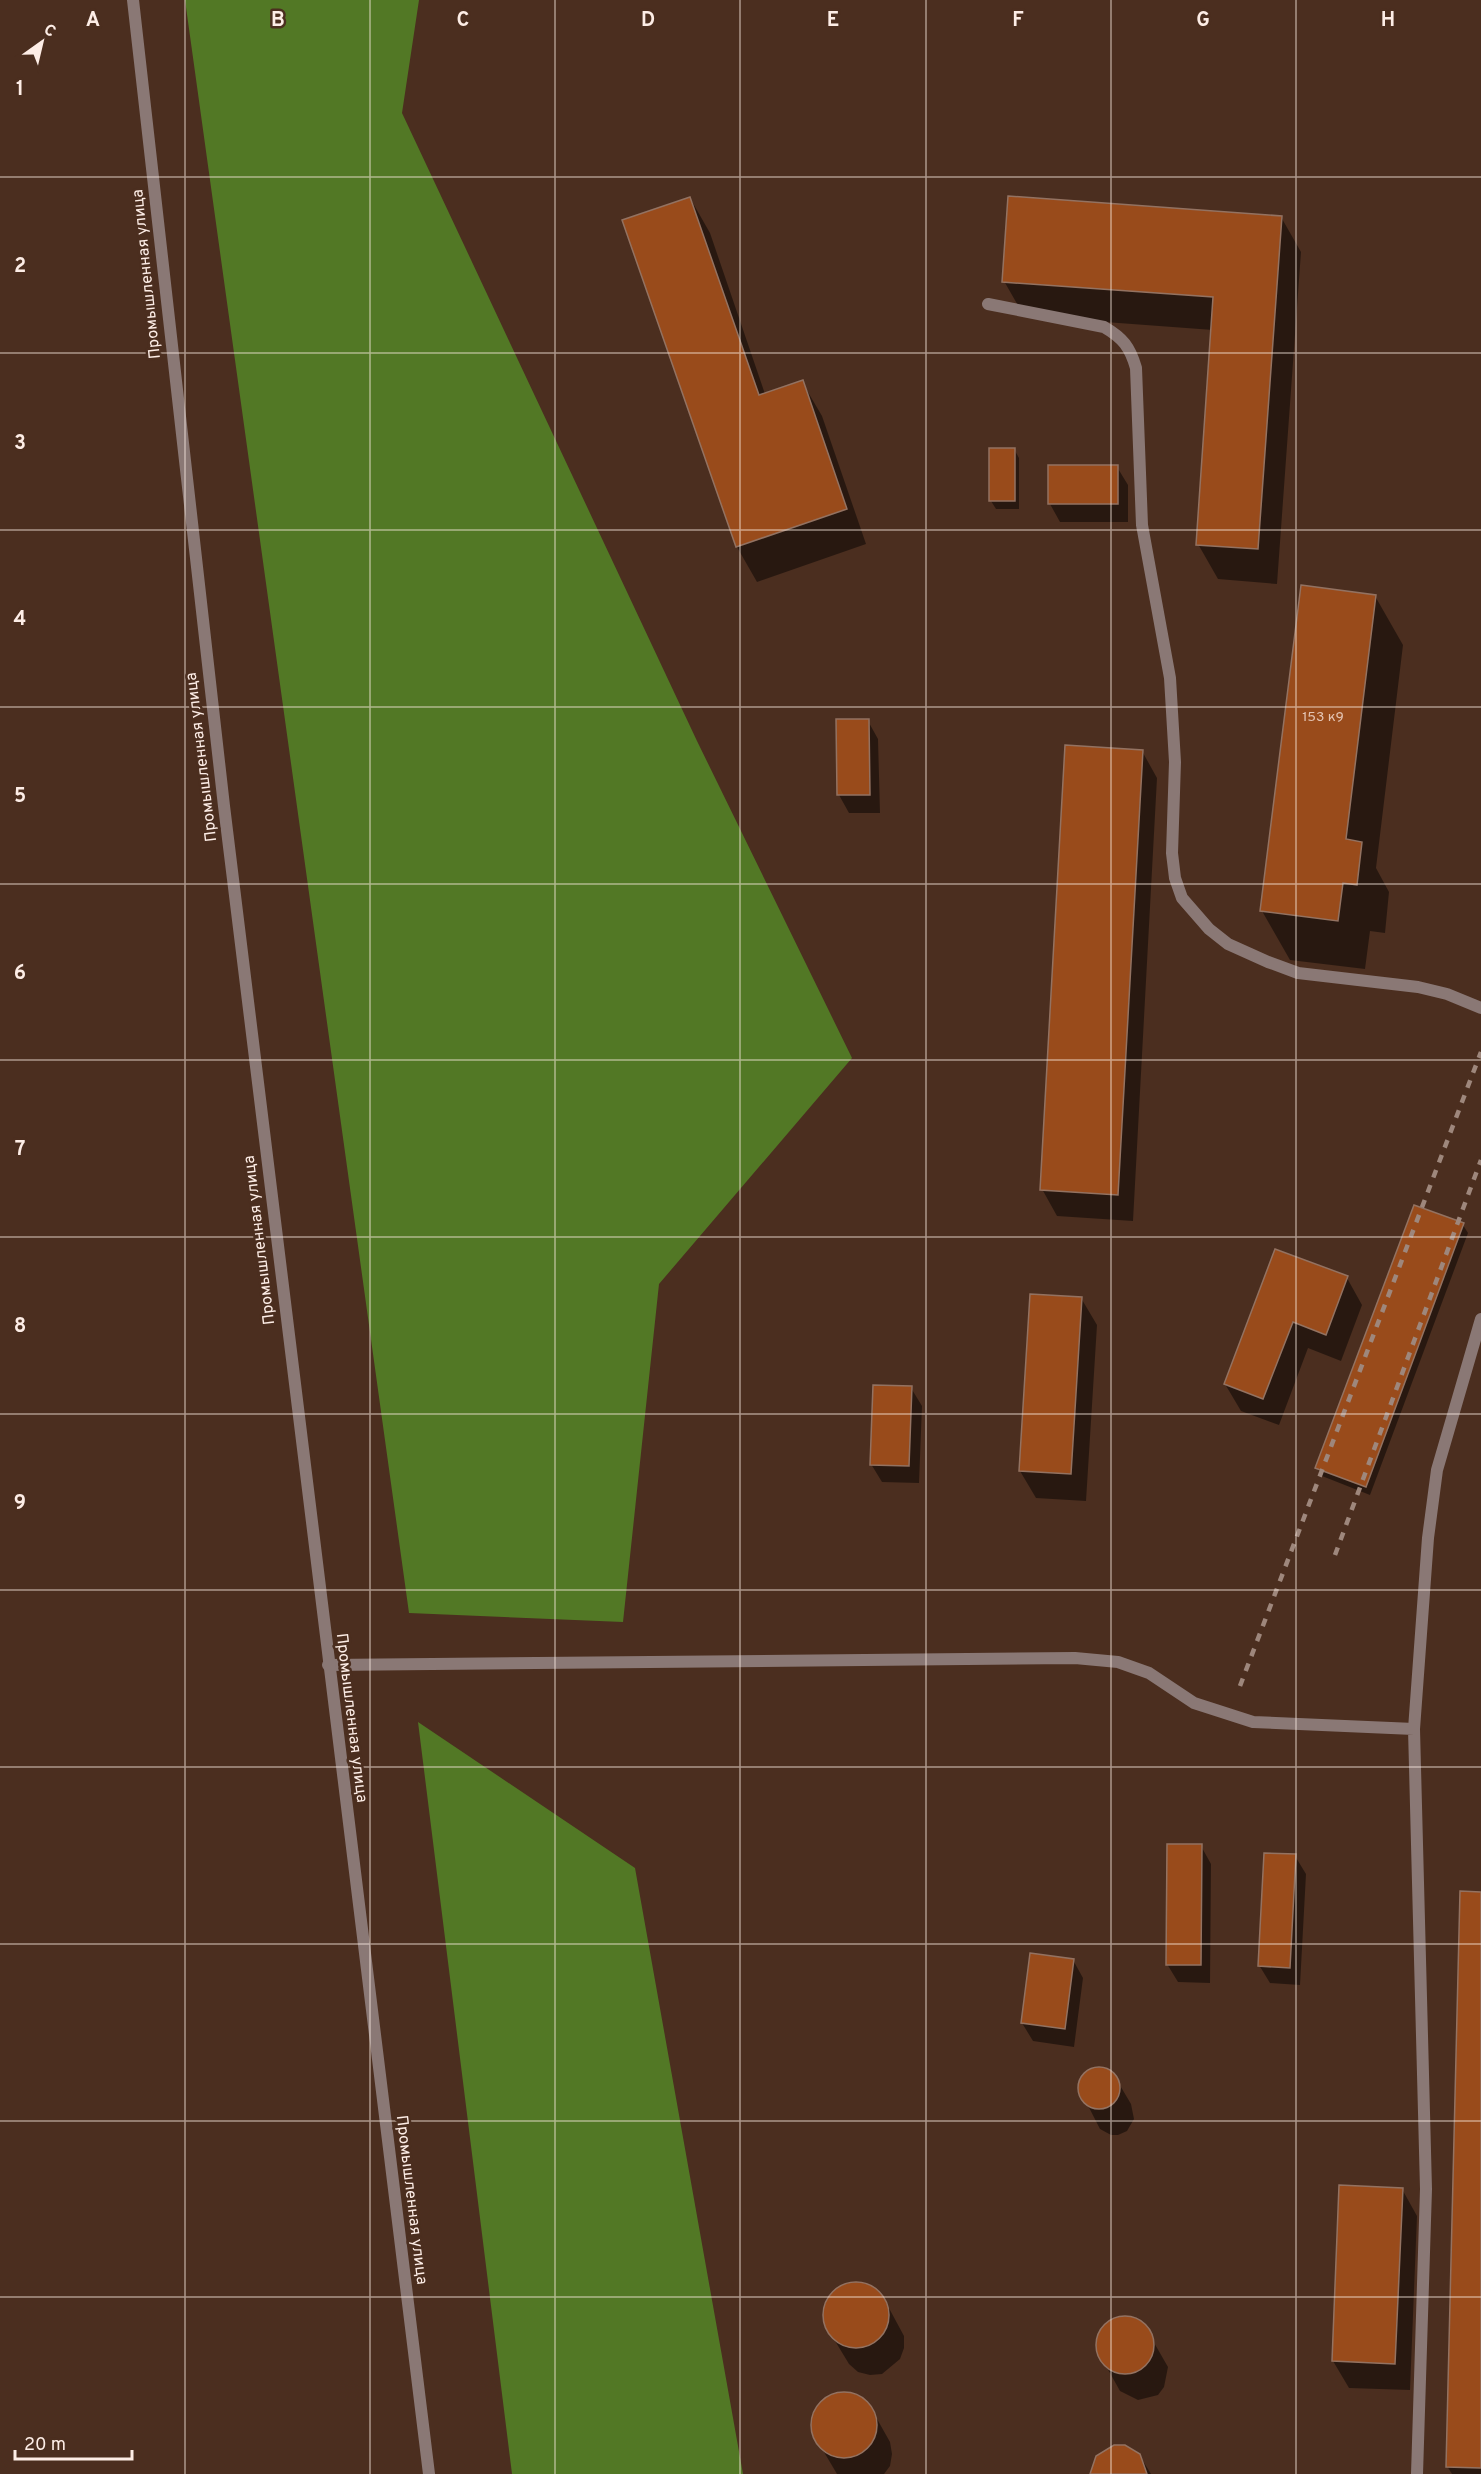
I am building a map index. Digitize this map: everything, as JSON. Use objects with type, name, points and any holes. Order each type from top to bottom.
[{"type":"street","name":"Промышленная улица","points":[[133,0],[224,806],[429,2474]]},
{"type":"street","points":[[988,304],[1104,327],[1120,336],[1131,350],[1136,368],[1142,525],[1170,678],[1175,762],[1172,853],[1175,878],[1182,898],[1209,929],[1228,944],[1268,962],[1298,973],[1418,987],[1447,994],[1481,1008]]},
{"type":"street","points":[[1417,2474],[1426,2188],[1414,1729],[1428,1538],[1436,1481],[1481,1319]]},
{"type":"street","points":[[328,1665],[1075,1658],[1118,1662],[1149,1673],[1194,1703],[1253,1722],[1414,1729]]},
{"type":"green space","points":[[185,0],[419,0],[402,113],[697,741],[852,1058],[659,1284],[623,1622],[409,1613]]},
{"type":"green space","points":[[418,1722],[635,1868],[743,2474],[512,2474]]},
{"type":"building","points":[[1008,196],[1282,216],[1258,549],[1196,545],[1213,297],[1002,282]]},
{"type":"building","points":[[690,197],[759,395],[803,380],[847,509],[736,547],[622,220]]},
{"type":"building","points":[[989,448],[1015,448],[1015,501],[989,501]]},
{"type":"building","points":[[1048,465],[1118,465],[1118,504],[1048,504]]},
{"type":"building","points":[[1301,585],[1376,595],[1346,839],[1362,842],[1357,885],[1343,883],[1338,921],[1260,911]]},
{"type":"building","points":[[836,719],[869,719],[870,795],[837,795]]},
{"type":"building","points":[[1065,745],[1143,750],[1118,1195],[1040,1190]]},
{"type":"building","points":[[1414,1205],[1464,1223],[1366,1487],[1315,1468]]},
{"type":"building","points":[[1275,1249],[1348,1276],[1326,1335],[1293,1322],[1263,1399],[1224,1384]]},
{"type":"building","points":[[1030,1294],[1082,1297],[1071,1474],[1019,1471]]},
{"type":"building","points":[[873,1385],[912,1386],[909,1466],[870,1465]]},
{"type":"building","points":[[1167,1844],[1202,1844],[1201,1965],[1166,1965]]},
{"type":"building","points":[[1264,1853],[1296,1854],[1290,1968],[1258,1966]]},
{"type":"building","points":[[1460,1891],[1481,1892],[1481,2468],[1446,2467]]},
{"type":"building","points":[[1030,1953],[1074,1959],[1065,2029],[1021,2023]]},
{"type":"building","points":[[1099,2067],[1114,2073],[1120,2088],[1114,2103],[1099,2109],[1084,2103],[1078,2088],[1084,2073]]},
{"type":"building","points":[[1339,2185],[1403,2188],[1395,2364],[1332,2361]]},
{"type":"building","points":[[849,2282],[863,2282],[875,2287],[884,2296],[889,2315],[887,2328],[880,2339],[863,2348],[849,2348],[837,2343],[828,2334],[823,2322],[823,2308],[828,2296],[837,2287]]},
{"type":"building","points":[[1125,2316],[1141,2321],[1149,2329],[1154,2345],[1149,2361],[1141,2369],[1125,2374],[1109,2369],[1101,2361],[1096,2345],[1101,2329],[1109,2321]]},
{"type":"building","points":[[837,2392],[851,2392],[863,2397],[872,2406],[877,2425],[875,2438],[868,2449],[851,2458],[837,2458],[825,2453],[816,2444],[811,2432],[811,2418],[816,2406],[825,2397]]},
{"type":"building","points":[[1114,2445],[1125,2445],[1140,2454],[1147,2474],[1090,2474],[1096,2456]]},
{"type":"railway","points":[[1240,1686],[1481,1052]]},
{"type":"railway","points":[[1335,1555],[1481,1160]]}]
